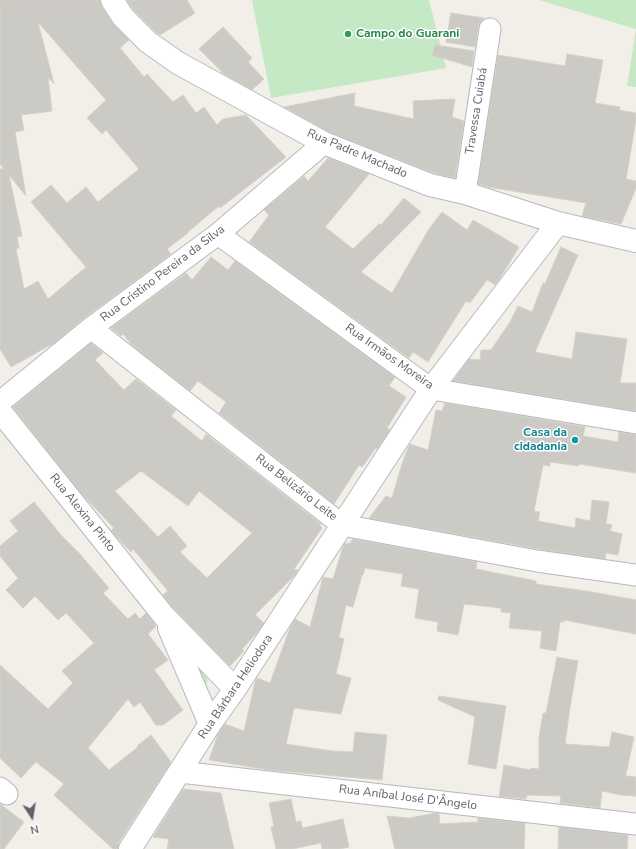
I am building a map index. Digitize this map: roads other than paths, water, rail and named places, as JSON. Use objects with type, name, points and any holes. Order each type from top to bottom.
[{"type":"street","name":"Rua Padre Machado","points":[[112,0],[123,17],[148,42],[178,64],[324,143],[430,184],[465,193],[558,223],[636,241]]},
{"type":"street","name":"Travessa Cuiabá","points":[[465,193],[490,29]]},
{"type":"street","name":"Rua Cristino Pereira da Silva","points":[[0,402],[91,328],[218,234],[324,143]]},
{"type":"street","name":"Rua Bárbara Heliodora","points":[[130,849],[210,724],[235,689],[432,389],[558,223]]},
{"type":"street","name":"Rua Irmãos Moreira","points":[[218,234],[432,389],[636,423]]},
{"type":"street","name":"Rua Belizário Leite","points":[[91,328],[342,525],[538,562],[636,575]]},
{"type":"street","name":"Rua Alexina Pinto","points":[[0,411],[164,616],[235,689]]},
{"type":"street","name":"Rua Alexina Pinto","points":[[164,616],[210,724]]},
{"type":"street","name":"Rua Aníbal José D'Ângelo","points":[[180,772],[636,824]]},
{"type":"place","name":"Campo do Guarani","points":[[348,34]]},
{"type":"place","name":"Casa da cidadania","points":[[575,440]]}]
